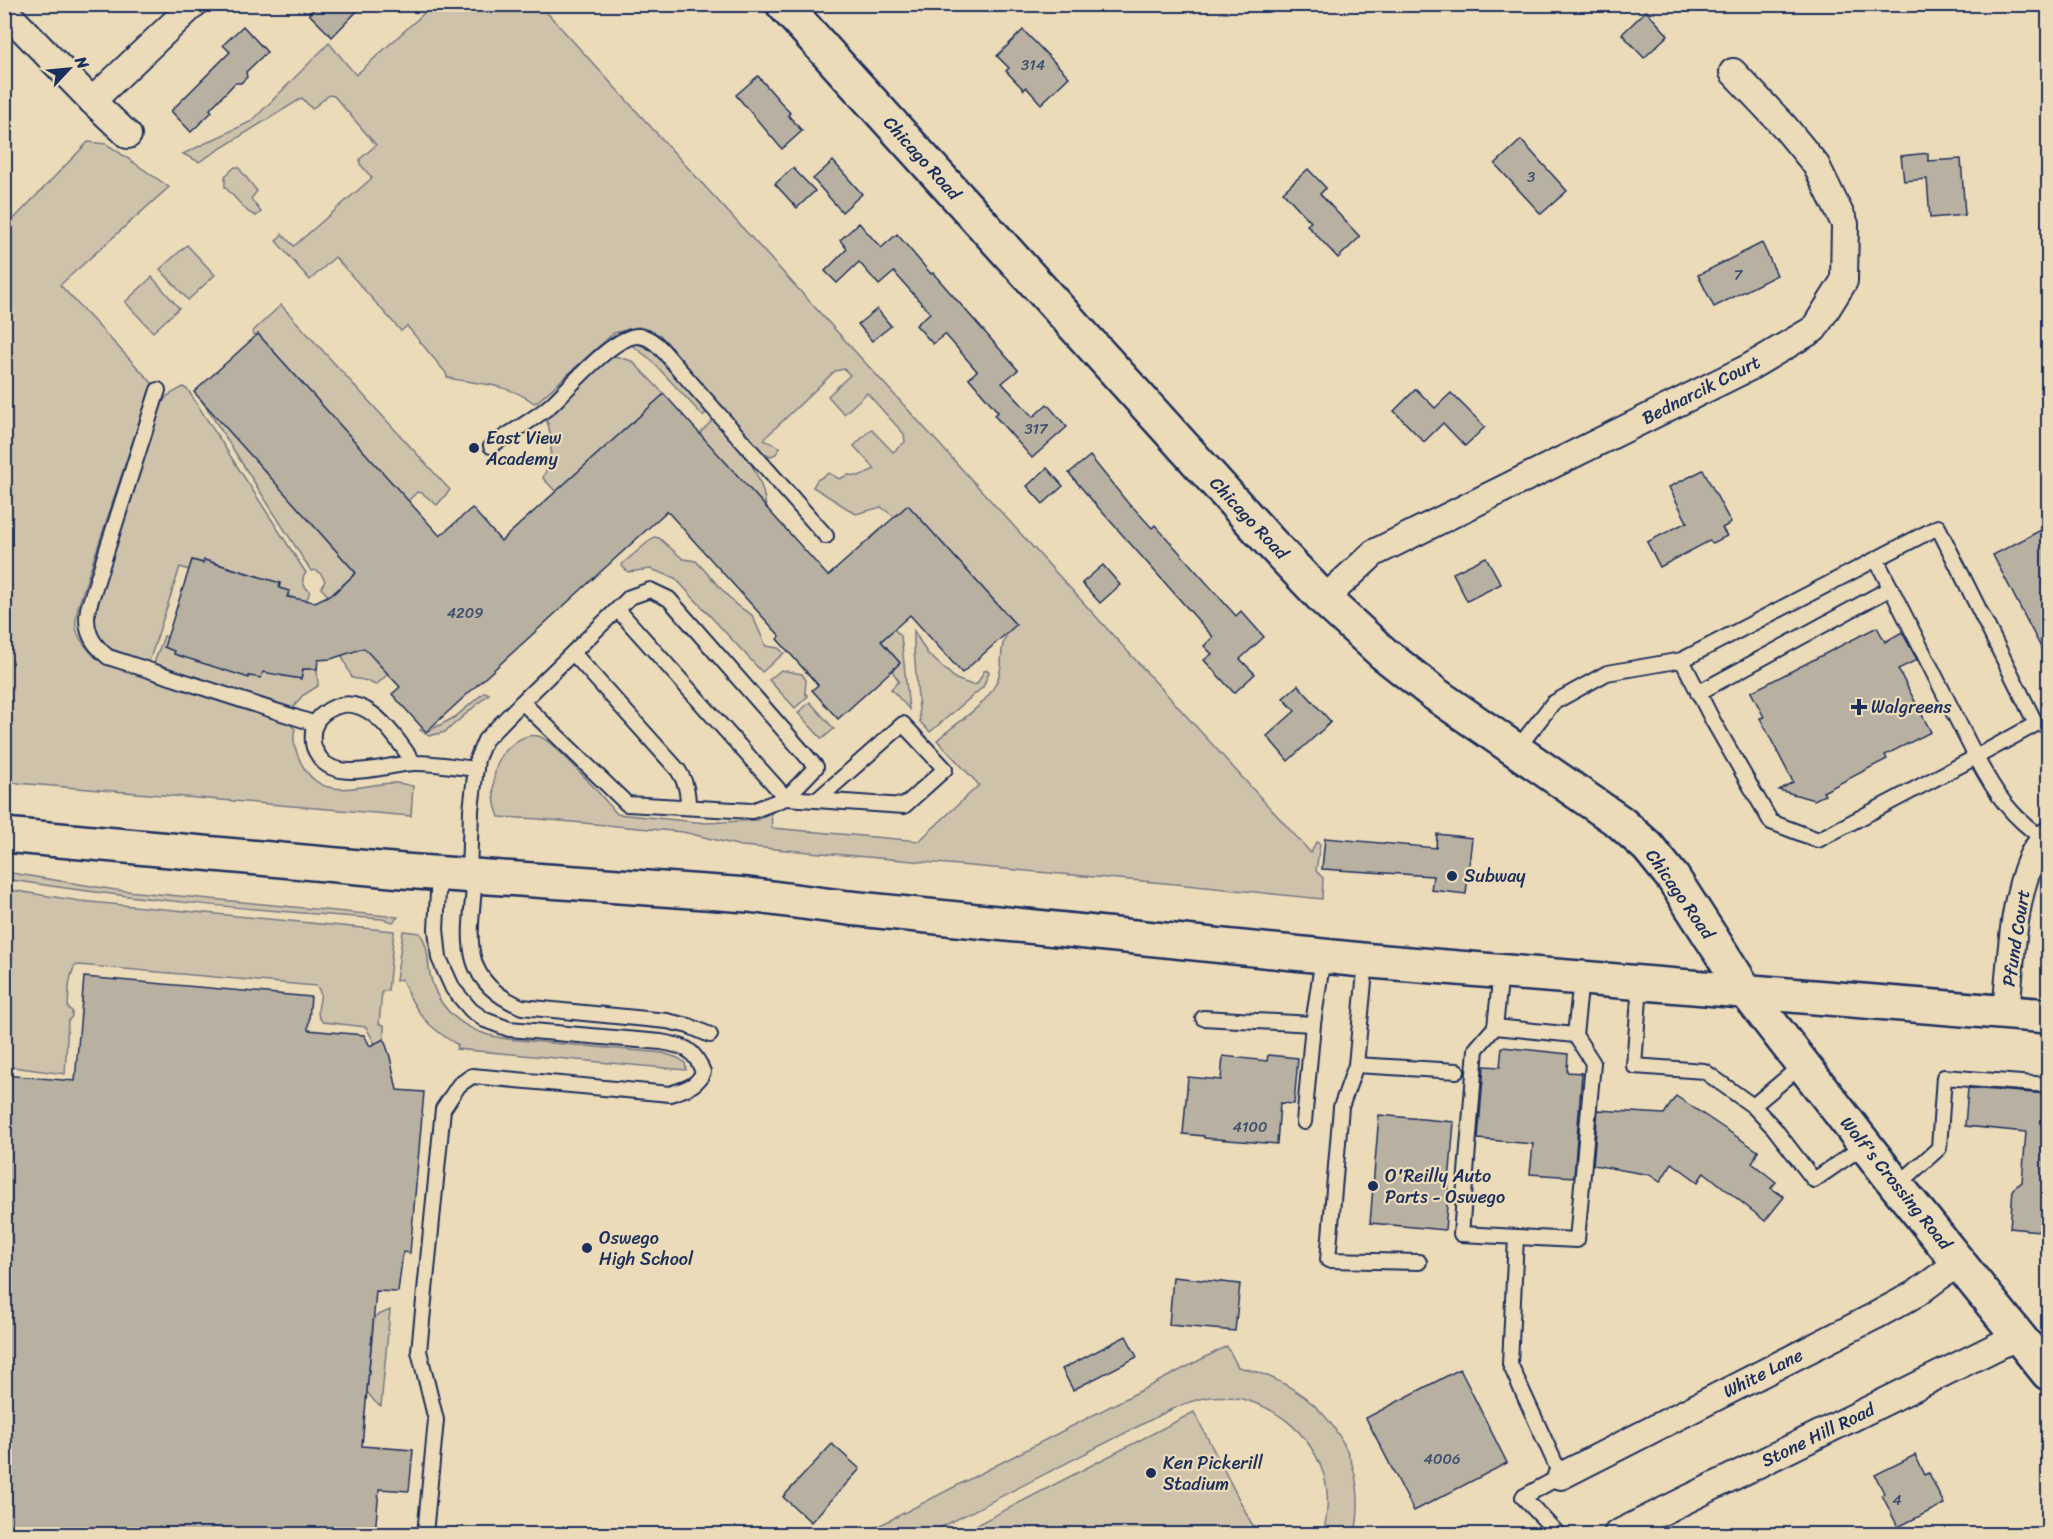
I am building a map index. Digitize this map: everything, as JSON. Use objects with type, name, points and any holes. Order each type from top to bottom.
[{"type":"main road","name":"Chicago Road","points":[[783,4],[1324,599],[1363,636],[1435,694],[1620,822],[1648,847],[1673,878],[1745,990]]},
{"type":"main road","points":[[4,835],[461,875],[748,895],[1366,961],[2049,1016]]},
{"type":"main road","name":"Wolf's Crossing Road","points":[[1745,990],[1897,1186],[2049,1373]]},
{"type":"street","points":[[92,101],[194,4]]},
{"type":"street","points":[[4,10],[128,135]]},
{"type":"street","name":"Bednarcik Court","points":[[1324,599],[1374,553],[1748,368],[1814,329],[1844,281],[1845,224],[1816,165],[1784,126],[1733,72]]},
{"type":"street","name":"Pfund Court","points":[[2006,1012],[2013,937],[2020,898],[2032,855],[2047,838]]},
{"type":"street","name":"White Lane","points":[[1561,1476],[1875,1316],[1917,1293],[1959,1262]]},
{"type":"street","name":"Stone Hill Road","points":[[1617,1534],[2018,1336]]},
{"type":"lane","points":[[491,446],[550,405],[601,356],[622,342],[638,336],[653,342],[677,367],[826,536]]},
{"type":"lane","points":[[158,390],[88,609],[87,631],[99,650],[108,657],[316,724]]},
{"type":"lane","points":[[1516,750],[1553,703],[1607,673],[1682,660],[1938,527],[2036,724],[1818,840],[1771,822],[1698,693],[1682,660]]},
{"type":"lane","points":[[1876,560],[1996,794],[2025,826],[2047,838]]},
{"type":"lane","points":[[1698,693],[1891,588]]},
{"type":"lane","points":[[425,1534],[436,1420],[419,1351],[442,1109],[459,1085],[472,1076],[670,1094],[691,1087],[703,1072],[693,1053],[676,1045],[509,1029],[485,1020],[471,1010],[453,989],[439,958],[436,929],[461,875],[477,759],[485,740],[630,597],[650,590],[669,599],[816,767],[786,798]]},
{"type":"lane","points":[[618,610],[786,798]]},
{"type":"lane","points":[[573,652],[678,770],[686,786],[688,807]]},
{"type":"lane","points":[[522,702],[627,804],[752,811],[786,798],[904,806],[945,769],[903,724],[817,800]]},
{"type":"lane","points":[[414,763],[392,734],[371,713],[353,703],[335,705],[320,716],[312,731],[313,748],[324,764],[342,772],[414,763],[476,770]]},
{"type":"lane","points":[[461,875],[471,930],[473,961],[485,983],[505,1000],[522,1007],[667,1021],[689,1026],[710,1035]]},
{"type":"lane","points":[[1304,1122],[1313,1024],[1323,957]]},
{"type":"lane","points":[[1366,961],[1356,1065],[1341,1107],[1328,1260],[1419,1262]]},
{"type":"lane","points":[[1501,972],[1495,1027],[1476,1049],[1461,1234],[1577,1240],[1593,1064],[1575,1035],[1581,979]]},
{"type":"lane","points":[[1640,984],[1634,1066],[1704,1071],[1753,1106],[1774,1128],[1814,1180],[1865,1145]]},
{"type":"lane","points":[[1203,1018],[1313,1024]]},
{"type":"lane","points":[[1495,1027],[1575,1035]]},
{"type":"lane","points":[[1356,1065],[1457,1071]]},
{"type":"lane","points":[[1753,1106],[1802,1065]]},
{"type":"lane","points":[[1897,1186],[1940,1148],[1944,1077],[2049,1085]]},
{"type":"lane","points":[[1516,1237],[1510,1364],[1561,1476],[1523,1497],[1558,1534]]},
{"type":"shaded area","points":[[433,5],[540,5],[1311,853],[1316,842],[1320,844],[1316,871],[1323,878],[1322,899],[741,846],[683,832],[499,817],[494,788],[495,772],[500,758],[521,738],[538,736],[556,748],[617,814],[706,823],[757,820],[771,812],[772,828],[919,841],[979,785],[937,740],[977,708],[990,693],[999,677],[1004,640],[1015,624],[908,505],[895,517],[881,507],[856,514],[813,487],[817,480],[829,473],[839,479],[848,475],[859,476],[875,469],[854,446],[871,429],[893,452],[905,442],[904,434],[867,393],[844,414],[828,396],[850,375],[844,369],[835,371],[769,434],[764,440],[780,447],[776,454],[771,456],[763,453],[660,335],[638,327],[614,333],[534,403],[506,389],[453,379],[447,377],[407,326],[401,331],[335,257],[310,280],[276,241],[282,234],[294,246],[372,178],[360,164],[360,159],[376,145],[334,96],[329,95],[312,109],[302,98],[199,162],[183,154],[252,121],[329,43],[356,75]]},
{"type":"shaded area","points":[[88,142],[106,144],[169,187],[60,285],[152,383],[78,607],[77,632],[82,642],[102,662],[289,723],[295,729],[295,746],[306,772],[327,787],[339,789],[394,783],[413,786],[411,816],[5,782],[5,228]]},
{"type":"shaded area","points":[[238,167],[257,191],[251,199],[261,212],[256,216],[248,212],[225,187],[225,176]]},
{"type":"shaded area","points":[[187,245],[215,275],[188,300],[160,269]]},
{"type":"shaded area","points":[[152,277],[179,308],[153,332],[125,302]]},
{"type":"shaded area","points":[[281,305],[450,490],[437,505],[422,493],[417,492],[408,501],[258,334],[255,336],[252,332]]},
{"type":"shaded area","points":[[629,343],[640,345],[662,359],[708,411],[703,416],[649,358]]},
{"type":"shaded area","points":[[614,356],[632,361],[664,394],[556,492],[543,478],[549,462],[551,447],[550,432],[545,416],[594,370]]},
{"type":"shaded area","points":[[183,387],[188,390],[306,573],[303,583],[310,591],[306,602],[288,596],[289,591],[279,588],[280,583],[205,560],[203,563],[192,560],[189,570],[180,567],[149,662],[109,648],[96,634],[95,606],[161,404],[167,396]]},
{"type":"shaded area","points":[[199,396],[356,573],[329,597],[321,588],[325,581],[321,574],[315,570],[311,571]]},
{"type":"shaded area","points":[[715,418],[748,459],[760,481],[766,507],[699,434]]},
{"type":"shaded area","points":[[654,537],[659,538],[683,559],[696,561],[736,605],[752,615],[766,646],[778,648],[784,653],[762,672],[675,578],[651,569],[628,572],[621,565]]},
{"type":"shaded area","points":[[894,629],[901,636],[909,709],[891,689],[899,681],[892,671],[900,663],[881,641]]},
{"type":"shaded area","points":[[914,631],[927,653],[956,679],[972,685],[977,684],[984,671],[989,672],[983,687],[930,732],[920,722]]},
{"type":"shaded area","points":[[352,634],[388,674],[376,685],[352,678],[342,656],[345,654],[341,645]]},
{"type":"shaded area","points":[[164,636],[175,648],[174,654],[248,677],[250,673],[261,678],[265,665],[282,676],[301,679],[303,669],[317,669],[318,686],[302,696],[293,708],[154,663]]},
{"type":"shaded area","points":[[781,670],[802,674],[806,680],[805,693],[808,696],[795,708],[769,680]]},
{"type":"shaded area","points":[[485,692],[489,694],[445,732],[429,736],[420,730],[423,728],[427,732],[455,717]]},
{"type":"shaded area","points":[[810,702],[834,729],[822,739],[798,713]]},
{"type":"shaded area","points":[[5,872],[116,890],[398,917],[393,922],[382,919],[146,898],[5,879]]},
{"type":"shaded area","points":[[4,889],[80,901],[394,931],[388,991],[382,991],[379,1024],[384,1025],[384,1039],[375,1044],[366,1027],[323,1022],[318,1013],[320,995],[316,986],[79,965],[75,966],[69,986],[68,1008],[72,1011],[72,1016],[68,1021],[65,1074],[5,1066]]},
{"type":"shaded area","points":[[403,931],[420,933],[426,948],[434,988],[440,1000],[448,1011],[469,1027],[508,1039],[663,1053],[685,1063],[686,1070],[456,1049],[458,1045],[438,1032],[423,1018],[402,979],[396,981]]},
{"type":"shaded area","points":[[390,1310],[381,1406],[367,1392],[374,1317]]},
{"type":"shaded area","points":[[1227,1346],[1238,1367],[1267,1376],[1292,1389],[1315,1406],[1333,1426],[1347,1450],[1355,1476],[1358,1504],[1355,1534],[1323,1534],[1327,1509],[1326,1484],[1320,1465],[1299,1432],[1284,1419],[1250,1401],[1230,1397],[1210,1397],[1166,1412],[928,1534],[863,1534]]},
{"type":"shaded area","name":"Ken Pickerill Stadium","points":[[1194,1412],[1257,1534],[959,1534]]},
{"type":"building","points":[[319,4],[364,4],[332,37],[309,14]]},
{"type":"building","points":[[1646,11],[1668,35],[1644,58],[1622,34]]},
{"type":"building","points":[[243,26],[267,52],[246,72],[247,77],[241,83],[235,83],[210,109],[212,112],[191,132],[171,111],[230,52],[223,45]]},
{"type":"building","points":[[1023,30],[1069,77],[1041,104],[1026,87],[1024,90],[1006,71],[1009,68],[997,56]]},
{"type":"building","points":[[758,76],[790,113],[788,115],[802,131],[782,149],[736,95]]},
{"type":"building","points":[[1521,140],[1567,191],[1541,214],[1495,164]]},
{"type":"building","points":[[1928,153],[1928,161],[1961,159],[1965,215],[1930,218],[1927,179],[1904,181],[1901,156]]},
{"type":"building","points":[[833,161],[862,194],[842,212],[813,179]]},
{"type":"building","points":[[793,168],[815,191],[797,208],[775,184]]},
{"type":"building","points":[[1308,169],[1326,188],[1320,194],[1360,237],[1338,258],[1307,225],[1311,222],[1283,192]]},
{"type":"building","points":[[859,223],[881,248],[897,234],[1018,370],[1002,383],[1033,417],[1047,404],[1067,427],[1032,458],[994,415],[998,412],[969,378],[977,371],[945,334],[933,344],[916,325],[930,313],[894,272],[879,285],[859,262],[837,283],[825,271],[847,249],[840,240]]},
{"type":"building","points":[[1762,243],[1777,275],[1714,307],[1698,275]]},
{"type":"building","points":[[877,309],[891,326],[872,341],[858,324]]},
{"type":"building","points":[[258,334],[440,536],[472,508],[501,541],[664,394],[828,576],[908,505],[1016,625],[962,673],[910,615],[881,641],[900,663],[838,719],[812,690],[818,685],[777,639],[780,636],[667,511],[426,732],[392,694],[400,687],[364,648],[331,659],[318,660],[317,669],[303,669],[301,679],[263,672],[261,678],[249,676],[249,678],[174,654],[174,651],[164,647],[192,560],[203,563],[204,560],[280,583],[279,588],[289,591],[287,597],[315,602],[334,593],[356,573],[194,392]]},
{"type":"building","points":[[1416,389],[1435,408],[1451,393],[1485,427],[1465,446],[1443,423],[1424,442],[1394,411]]},
{"type":"building","points":[[1090,456],[1131,507],[1152,528],[1155,525],[1236,616],[1241,611],[1264,637],[1240,659],[1255,674],[1234,693],[1204,660],[1212,654],[1204,646],[1213,637],[1069,473]]},
{"type":"building","points":[[1047,468],[1063,486],[1043,504],[1027,486]]},
{"type":"building","points":[[1703,470],[1731,523],[1722,528],[1727,536],[1713,543],[1709,541],[1660,567],[1647,542],[1687,522],[1669,487]]},
{"type":"building","points":[[2049,526],[2049,663],[1993,555]]},
{"type":"building","points":[[1486,557],[1501,584],[1467,601],[1453,573]]},
{"type":"building","points":[[1103,565],[1120,585],[1100,603],[1082,583]]},
{"type":"building","points":[[1877,627],[1885,642],[1902,632],[1917,660],[1898,669],[1931,732],[1885,755],[1887,759],[1823,792],[1825,795],[1814,800],[1779,790],[1793,782],[1760,718],[1764,717],[1751,692]]},
{"type":"building","points":[[1298,685],[1331,722],[1288,761],[1267,736],[1295,711],[1283,698]]},
{"type":"building","points":[[1437,834],[1472,838],[1466,894],[1431,890],[1433,876],[1322,869],[1325,838],[1436,848]]},
{"type":"building","points":[[84,977],[311,997],[308,1030],[364,1035],[370,1046],[384,1039],[397,1090],[424,1092],[410,1253],[403,1252],[398,1292],[376,1291],[362,1446],[413,1450],[409,1491],[379,1489],[375,1534],[4,1534],[4,1075],[75,1081]]},
{"type":"building","points":[[1502,1047],[1568,1054],[1567,1072],[1582,1073],[1574,1177],[1530,1174],[1533,1144],[1478,1139],[1484,1066],[1500,1067]]},
{"type":"building","points":[[1268,1055],[1298,1058],[1294,1104],[1280,1103],[1277,1144],[1183,1134],[1188,1077],[1221,1080],[1223,1056],[1267,1061]]},
{"type":"building","points":[[1968,1088],[2049,1094],[2049,1232],[2010,1228],[2013,1189],[2022,1182],[2026,1132],[1965,1126]]},
{"type":"building","points":[[1676,1096],[1758,1151],[1752,1163],[1776,1182],[1771,1188],[1784,1197],[1765,1221],[1704,1172],[1698,1182],[1672,1163],[1660,1182],[1650,1175],[1593,1165],[1598,1110],[1664,1114]]},
{"type":"building","points":[[1379,1115],[1454,1122],[1445,1230],[1370,1223]]},
{"type":"building","points":[[1173,1277],[1240,1284],[1235,1331],[1169,1325]]},
{"type":"building","points":[[1126,1336],[1137,1357],[1073,1390],[1062,1369]]},
{"type":"building","points":[[1460,1369],[1507,1463],[1414,1511],[1366,1418]]},
{"type":"building","points":[[832,1444],[860,1469],[811,1522],[783,1497]]},
{"type":"building","points":[[1915,1455],[1925,1475],[1929,1473],[1944,1504],[1898,1527],[1875,1475]]},
{"type":"place","name":"East View Academy","points":[[474,448]]},
{"type":"place","name":"Walgreens","points":[[1859,707]]},
{"type":"place","name":"Subway","points":[[1452,876]]},
{"type":"place","name":"O'Reilly Auto Parts - Oswego","points":[[1373,1186]]},
{"type":"place","name":"Oswego High School","points":[[587,1248]]},
{"type":"place","name":"Ken Pickerill Stadium","points":[[1151,1473]]}]
